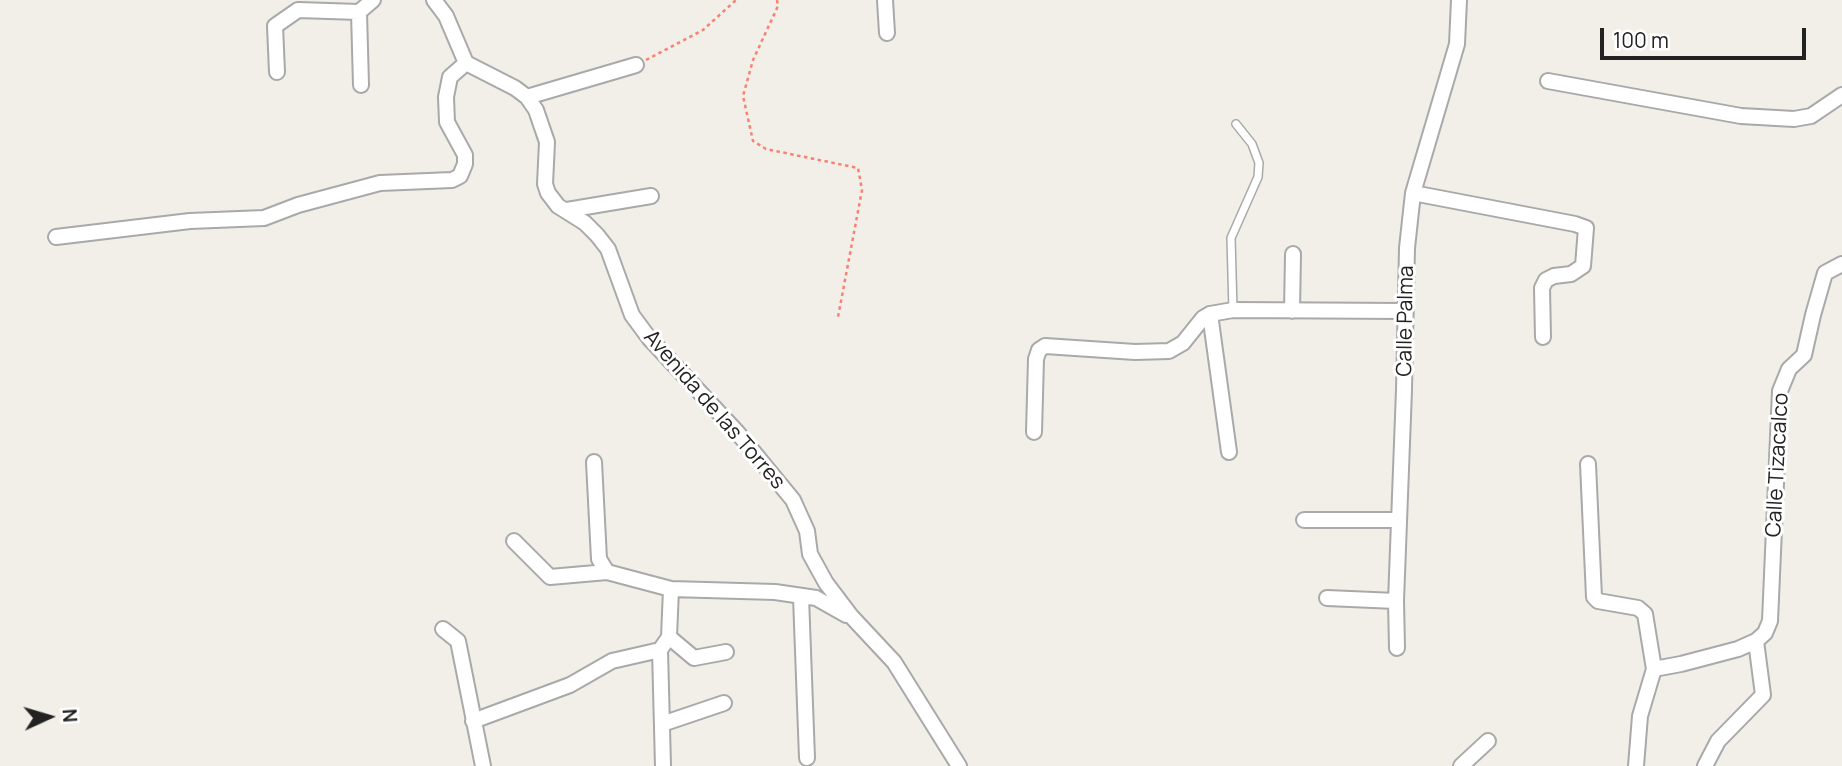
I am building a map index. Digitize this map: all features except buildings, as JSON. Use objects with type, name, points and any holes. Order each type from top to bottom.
[{"type":"street","points":[[277,72],[275,26],[298,10],[359,12],[373,0]]},
{"type":"street","points":[[434,0],[446,16],[466,64],[527,97],[636,65]]},
{"type":"street","points":[[885,0],[887,33]]},
{"type":"street","name":"Calle Palma","points":[[1397,648],[1398,520],[1405,390],[1407,248],[1413,193],[1457,44],[1459,0]]},
{"type":"street","points":[[359,12],[361,85]]},
{"type":"street","points":[[56,237],[190,221],[264,218],[298,205],[380,183],[452,180],[460,176],[465,164],[462,148],[447,122],[446,97],[450,77],[466,64]]},
{"type":"street","points":[[1548,81],[1741,116],[1794,119],[1811,116],[1842,95]]},
{"type":"street","name":"Avenida de las Torres","points":[[527,97],[536,110],[547,142],[545,184],[548,193],[558,206],[585,223],[608,249],[632,314],[649,338],[737,432],[793,500],[807,531],[810,554],[816,565],[851,616],[899,670],[959,766]]},
{"type":"street","points":[[1413,193],[1575,224],[1586,229],[1585,253],[1580,270],[1554,276],[1546,280],[1542,288],[1543,337]]},
{"type":"street","points":[[567,210],[651,196]]},
{"type":"street","points":[[1292,311],[1293,254]]},
{"type":"street","name":"Calle Tizacalco","points":[[1756,640],[1765,633],[1770,621],[1780,391],[1789,369],[1804,355],[1825,273],[1842,264]]},
{"type":"street","points":[[1034,432],[1036,359],[1045,346],[1135,352],[1169,351],[1183,343],[1203,318],[1233,310],[1405,311]]},
{"type":"street","points":[[1210,314],[1229,452]]},
{"type":"street","points":[[594,462],[599,559],[607,572]]},
{"type":"street","points":[[1588,464],[1594,597],[1598,601],[1638,608],[1645,614],[1654,668],[1640,716],[1636,766]]},
{"type":"street","points":[[1304,520],[1398,520]]},
{"type":"street","points":[[514,541],[550,577],[607,572],[671,589],[762,591],[816,598],[851,616]]},
{"type":"street","points":[[663,766],[660,650],[669,637],[671,589]]},
{"type":"street","points":[[801,597],[807,758]]},
{"type":"street","points":[[1327,598],[1396,601]]},
{"type":"street","points":[[443,629],[458,641],[483,766]]},
{"type":"street","points":[[669,637],[694,659],[726,652]]},
{"type":"street","points":[[1654,668],[1727,652],[1756,640],[1763,695],[1718,741],[1705,766]]},
{"type":"street","points":[[473,721],[570,685],[612,661],[660,650]]},
{"type":"street","points":[[662,724],[724,703]]},
{"type":"street","points":[[1461,766],[1488,741]]},
{"type":"lane","points":[[1233,310],[1231,238],[1258,177],[1259,163],[1252,144],[1237,124]]},
{"type":"path","points":[[636,65],[703,30],[736,0]]},
{"type":"path","points":[[777,0],[778,6],[753,60],[743,96],[753,141],[766,149],[858,168],[862,190],[838,317]]}]
